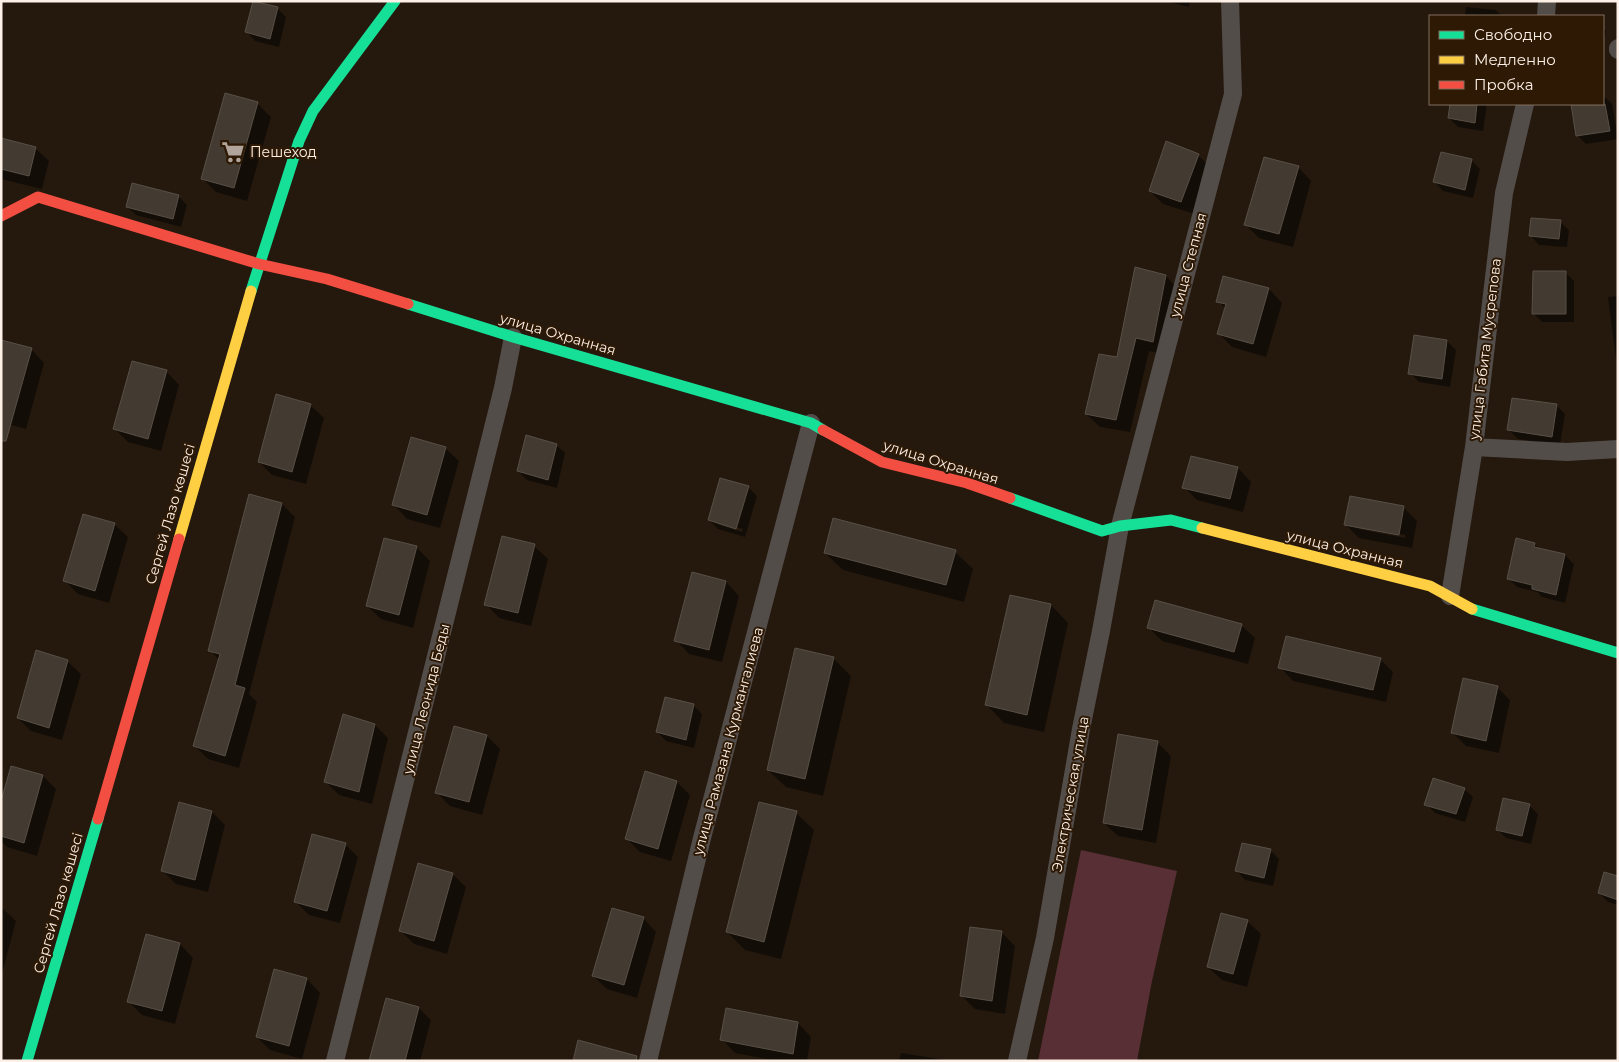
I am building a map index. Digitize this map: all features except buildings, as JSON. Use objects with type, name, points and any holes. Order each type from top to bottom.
[{"type":"street","name":"Сергей Лазо көшесі","points":[[28,1061],[259,264],[299,141],[313,111],[395,1]]},
{"type":"street","name":"улица Степная","points":[[1120,526],[1233,94],[1230,1]]},
{"type":"street","points":[[1546,15],[1547,1]]},
{"type":"street","name":"улица Габита Мусрепова","points":[[1450,596],[1474,447],[1504,193],[1525,105]]},
{"type":"street","name":"улица Охранная","points":[[1,216],[38,197],[259,264],[327,279],[513,337],[811,423],[882,462],[967,483],[1102,531],[1120,526],[1171,520],[1430,586],[1471,608],[1618,653]]},
{"type":"street","name":"улица Леонида Беды","points":[[335,1061],[503,388],[513,337]]},
{"type":"street","name":"улица Рамазана Курмангалиева","points":[[648,1061],[702,838],[811,423]]},
{"type":"street","points":[[1474,447],[1567,452],[1618,448]]},
{"type":"street","name":"Электрическая улица","points":[[1017,1061],[1045,938],[1080,729],[1101,631],[1120,526]]},
{"type":"shaded area","points":[[1081,850],[1177,871],[1152,981],[1137,1061],[1038,1061]]},
{"type":"traffic: fast","points":[[251,291],[299,141],[313,111],[395,1]]},
{"type":"traffic: fast","points":[[408,304],[513,337],[811,423],[823,430]]},
{"type":"traffic: fast","points":[[1010,498],[1102,531],[1120,526],[1171,520],[1202,528]]},
{"type":"traffic: fast","points":[[1472,609],[1618,653]]},
{"type":"traffic: fast","points":[[27,1061],[98,819]]},
{"type":"traffic: slow","points":[[179,539],[251,291]]},
{"type":"traffic: slow","points":[[1202,528],[1430,586],[1472,609]]},
{"type":"traffic: jam","points":[[1,216],[38,197],[259,264],[327,279],[408,304]]},
{"type":"traffic: jam","points":[[823,430],[882,462],[967,483],[1010,498]]},
{"type":"traffic: jam","points":[[98,819],[179,539]]},
{"type":"place","name":"Пешеход","points":[[233,152]]}]
